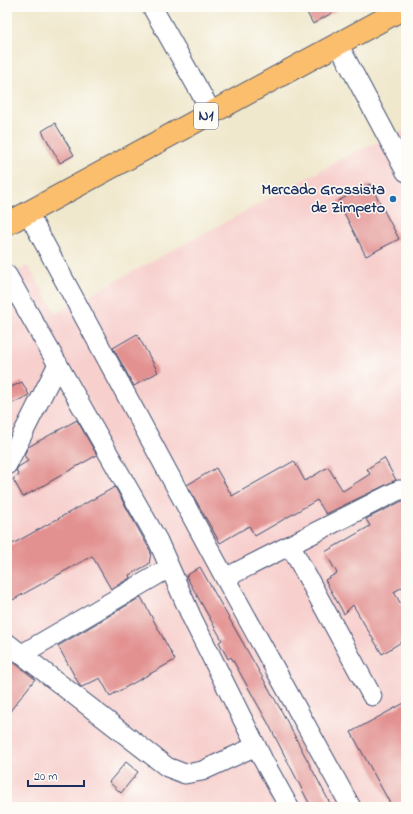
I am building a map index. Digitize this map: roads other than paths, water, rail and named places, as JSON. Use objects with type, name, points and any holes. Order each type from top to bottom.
[{"type":"highway","name":"N1","points":[[7,224],[406,7]]},
{"type":"street","points":[[152,7],[212,113]]},
{"type":"street","points":[[338,44],[406,172]]},
{"type":"street","points":[[28,213],[225,578],[351,807]]},
{"type":"street","points":[[7,275],[158,541],[192,618],[256,746],[289,807]]},
{"type":"street","points":[[7,465],[58,364]]},
{"type":"street","points":[[225,578],[399,490],[406,490]]},
{"type":"street","points":[[290,545],[372,696]]},
{"type":"street","points":[[169,568],[14,648],[166,767],[185,774],[202,771],[256,746]]},
{"type":"place","name":"Mercado Grossista de Zimpeto","points":[[393,199]]}]
